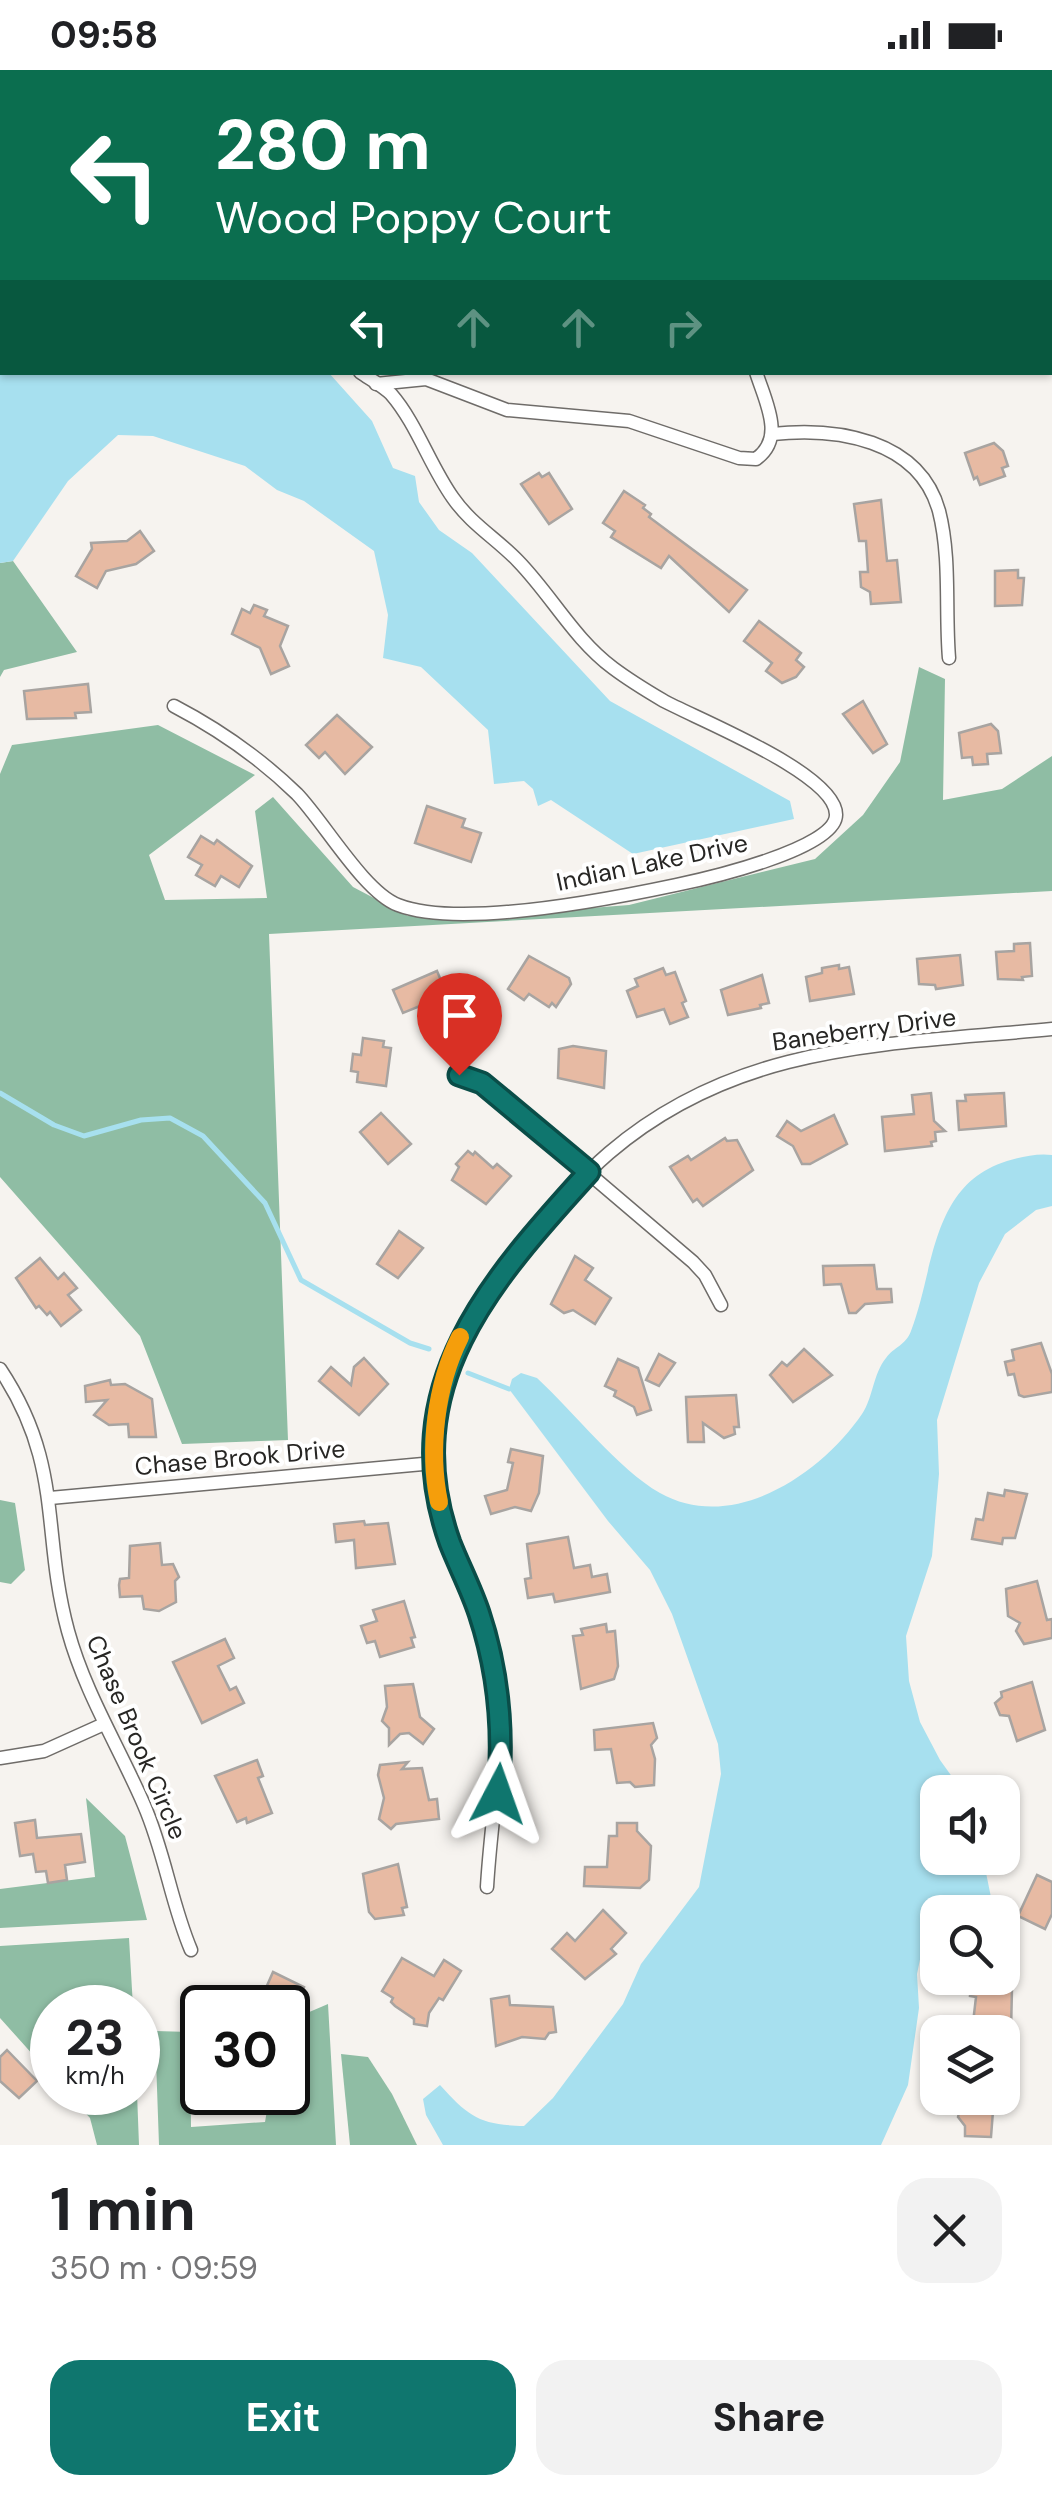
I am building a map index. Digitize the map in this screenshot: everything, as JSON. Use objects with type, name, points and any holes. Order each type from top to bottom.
[{"type":"street","name":"Indian Lake Drive","points":[[174,706],[229,739],[283,782],[360,872],[391,902],[412,909],[514,911],[663,888],[724,874],[780,854],[832,828],[835,806],[817,787],[737,734],[662,700],[614,669],[585,643],[515,557],[462,511],[397,403],[364,375]]},
{"type":"street","points":[[376,384],[426,379],[507,410],[650,425],[739,458],[760,456],[768,449],[772,434],[757,375]]},
{"type":"street","points":[[772,434],[804,430],[846,432],[882,446],[908,463],[923,480],[939,513],[945,547],[949,658]]},
{"type":"street","name":"Baneberry Drive","points":[[487,1887],[501,1761],[498,1696],[483,1625],[440,1509],[434,1463],[443,1389],[464,1330],[508,1268],[589,1172],[659,1116],[703,1091],[766,1065],[859,1048],[1052,1029]]},
{"type":"street","points":[[459,1075],[482,1083],[693,1262],[706,1276],[721,1306]]},
{"type":"street","name":"Chase Brook Circle","points":[[0,1370],[30,1420],[50,1498],[62,1610],[80,1671],[156,1836],[175,1909],[191,1950]]},
{"type":"street","name":"Chase Brook Drive","points":[[50,1498],[434,1463]]},
{"type":"street","points":[[0,1758],[44,1751],[104,1724]]},
{"type":"green space","points":[[13,561],[77,652],[4,670],[0,677],[0,563]]},
{"type":"green space","points":[[919,667],[945,679],[943,800],[1002,789],[1052,756],[1052,891],[269,934],[288,1440],[182,1444],[140,1336],[0,1177],[0,774],[12,745],[158,725],[255,775],[149,855],[165,900],[267,898],[255,811],[273,797],[353,887],[408,916],[629,905],[815,859],[863,815],[900,762]]},
{"type":"green space","points":[[0,1500],[15,1503],[25,1570],[11,1584],[0,1582]]},
{"type":"green space","points":[[86,1798],[125,1836],[147,1920],[0,1928],[0,1889],[95,1877]]},
{"type":"green space","points":[[129,1938],[132,1985],[30,1985],[30,2051],[0,2018],[0,1946]]},
{"type":"green space","points":[[328,2004],[336,2145],[159,2145],[160,2031],[180,2032],[180,2115],[191,2115],[191,2127],[265,2122],[266,2115],[310,2115],[310,2012]]},
{"type":"green space","points":[[341,2054],[368,2057],[417,2145],[350,2145]]},
{"type":"green space","points":[[87,2115],[138,2115],[139,2145],[97,2145]]},
{"type":"water","points":[[0,375],[331,375],[372,421],[393,468],[415,476],[419,502],[439,530],[472,553],[610,701],[790,801],[794,819],[633,854],[551,800],[538,806],[533,789],[524,781],[494,784],[488,730],[421,667],[383,658],[388,615],[374,551],[304,501],[277,490],[245,466],[153,436],[118,435],[68,481],[13,561],[0,563]]},
{"type":"water","points":[[1052,1155],[1052,1206],[1036,1210],[1005,1234],[979,1283],[937,1420],[939,1474],[932,1556],[906,1636],[909,1681],[920,1722],[951,1775],[920,1775],[920,1875],[986,1875],[991,1895],[920,1895],[919,2008],[908,2085],[881,2145],[443,2145],[426,2115],[423,2099],[440,2085],[476,2117],[509,2125],[524,2126],[553,2098],[623,2004],[641,1964],[699,1887],[721,1774],[718,1744],[672,1614],[650,1570],[608,1521],[509,1389],[512,1379],[521,1373],[537,1378],[612,1455],[660,1493],[688,1504],[717,1506],[745,1502],[773,1491],[823,1457],[862,1414],[882,1364],[911,1331],[939,1232],[963,1189],[982,1173],[1007,1161]]},
{"type":"building","points":[[994,443],[1003,451],[1008,466],[1002,468],[1005,476],[980,485],[965,453]]},
{"type":"building","points":[[539,473],[542,477],[549,473],[572,509],[549,524],[521,484]]},
{"type":"building","points":[[624,491],[645,505],[649,517],[747,590],[729,612],[669,556],[661,568],[611,537],[615,531],[603,523]]},
{"type":"building","points":[[881,500],[887,561],[897,560],[901,602],[871,604],[870,592],[861,587],[860,572],[868,572],[866,541],[859,541],[854,504]]},
{"type":"building","points":[[140,531],[154,551],[136,564],[106,571],[97,588],[76,576],[92,549],[91,543],[127,541]]},
{"type":"building","points":[[1018,570],[1018,578],[1024,578],[1022,605],[995,606],[995,571]]},
{"type":"building","points":[[254,605],[267,610],[264,616],[288,626],[280,646],[289,666],[271,674],[260,648],[232,634],[242,609],[250,613]]},
{"type":"building","points":[[759,621],[801,653],[796,660],[804,667],[796,677],[782,683],[766,671],[772,663],[744,641]]},
{"type":"building","points":[[88,684],[91,712],[75,713],[76,718],[27,719],[24,691]]},
{"type":"building","points":[[863,701],[887,744],[873,753],[843,714]]},
{"type":"building","points":[[337,715],[372,747],[345,774],[325,752],[319,758],[306,745]]},
{"type":"building","points":[[991,724],[998,731],[1001,753],[987,754],[988,764],[973,765],[972,757],[962,758],[959,733]]},
{"type":"building","points":[[427,806],[465,819],[462,827],[481,833],[471,862],[415,843]]},
{"type":"building","points":[[201,836],[214,844],[217,840],[252,866],[239,887],[221,876],[215,886],[196,875],[202,865],[188,857]]},
{"type":"building","points":[[1030,943],[1032,976],[1022,977],[1023,980],[998,979],[996,952],[1014,951],[1014,944]]},
{"type":"building","points":[[960,955],[963,985],[936,989],[935,985],[919,984],[917,959]]},
{"type":"building","points":[[529,956],[569,978],[571,984],[556,1007],[552,1003],[549,1007],[529,994],[524,1000],[508,989]]},
{"type":"building","points":[[839,965],[839,969],[849,967],[854,994],[810,1001],[806,977]]},
{"type":"building","points":[[663,968],[666,975],[675,972],[688,1017],[670,1024],[664,1009],[637,1017],[627,991],[638,986],[635,979]]},
{"type":"building","points":[[437,971],[447,995],[403,1013],[393,990]]},
{"type":"building","points":[[762,975],[769,1003],[728,1015],[721,990]]},
{"type":"building","points":[[363,1038],[384,1041],[383,1047],[391,1048],[386,1086],[357,1082],[358,1072],[351,1071],[353,1054],[361,1055]]},
{"type":"building","points":[[573,1046],[606,1051],[604,1088],[558,1078],[559,1049]]},
{"type":"building","points":[[931,1093],[934,1121],[945,1131],[935,1132],[932,1146],[885,1151],[882,1117],[914,1114],[912,1095]]},
{"type":"building","points":[[1004,1093],[1006,1126],[959,1130],[957,1101],[966,1101],[965,1095]]},
{"type":"building","points":[[381,1113],[411,1144],[388,1164],[360,1132]]},
{"type":"building","points":[[834,1115],[847,1144],[810,1164],[802,1164],[793,1146],[777,1136],[787,1121],[801,1131]]},
{"type":"building","points":[[725,1138],[737,1140],[753,1170],[703,1206],[697,1199],[693,1202],[670,1167],[688,1156],[691,1160]]},
{"type":"building","points":[[468,1151],[473,1155],[475,1152],[493,1168],[497,1164],[511,1176],[486,1204],[452,1180],[459,1167],[456,1164]]},
{"type":"building","points":[[399,1231],[423,1248],[398,1278],[377,1264]]},
{"type":"building","points":[[575,1256],[593,1268],[585,1280],[611,1298],[595,1324],[573,1310],[564,1313],[551,1304]]},
{"type":"building","points":[[40,1258],[58,1279],[64,1273],[77,1288],[68,1295],[81,1310],[61,1326],[50,1312],[47,1315],[39,1306],[36,1308],[16,1278]]},
{"type":"building","points":[[874,1265],[877,1289],[891,1289],[892,1302],[865,1304],[856,1313],[849,1313],[841,1284],[824,1285],[823,1266]]},
{"type":"building","points":[[1041,1343],[1052,1374],[1052,1392],[1024,1397],[1019,1395],[1014,1374],[1008,1375],[1005,1362],[1014,1360],[1012,1350]]},
{"type":"building","points":[[804,1349],[832,1375],[793,1402],[770,1375],[782,1362],[787,1366]]},
{"type":"building","points":[[659,1354],[675,1363],[659,1386],[646,1380]]},
{"type":"building","points":[[364,1358],[388,1384],[359,1415],[319,1381],[331,1367],[351,1385],[354,1367]]},
{"type":"building","points":[[618,1359],[638,1368],[651,1410],[637,1415],[634,1407],[605,1386]]},
{"type":"building","points":[[110,1380],[111,1385],[125,1384],[152,1399],[156,1437],[129,1437],[128,1424],[109,1425],[94,1415],[107,1400],[86,1402],[85,1386]]},
{"type":"building","points":[[736,1395],[739,1427],[734,1427],[735,1434],[724,1438],[703,1423],[704,1442],[688,1442],[686,1397]]},
{"type":"building","points":[[511,1449],[543,1456],[539,1493],[531,1511],[515,1507],[491,1514],[485,1496],[507,1490],[513,1463],[508,1462]]},
{"type":"building","points":[[1005,1490],[1027,1494],[1015,1538],[1003,1538],[1002,1544],[972,1539],[976,1519],[983,1520],[988,1493],[1004,1496]]},
{"type":"building","points":[[364,1521],[365,1525],[388,1523],[395,1564],[356,1568],[354,1540],[336,1542],[334,1524]]},
{"type":"building","points":[[568,1537],[574,1568],[590,1565],[592,1577],[607,1574],[610,1592],[555,1602],[553,1594],[528,1598],[525,1579],[531,1578],[527,1544]]},
{"type":"building","points":[[160,1543],[162,1565],[173,1564],[179,1577],[175,1581],[176,1602],[159,1611],[144,1609],[142,1596],[120,1597],[119,1585],[120,1579],[129,1578],[130,1546]]},
{"type":"building","points":[[1037,1581],[1047,1620],[1052,1619],[1052,1638],[1024,1644],[1016,1631],[1020,1623],[1008,1616],[1006,1589]]},
{"type":"building","points":[[404,1601],[415,1637],[411,1638],[414,1647],[380,1657],[375,1641],[367,1643],[361,1626],[377,1621],[373,1610]]},
{"type":"building","points":[[606,1624],[607,1632],[615,1631],[618,1666],[614,1679],[581,1689],[573,1636],[583,1635],[581,1629]]},
{"type":"building","points":[[225,1639],[234,1658],[218,1666],[230,1690],[236,1687],[244,1703],[202,1723],[173,1662]]},
{"type":"building","points":[[1032,1682],[1045,1730],[1017,1741],[1009,1716],[1000,1715],[995,1703],[1002,1697],[1001,1692]]},
{"type":"building","points":[[413,1684],[420,1717],[434,1729],[423,1744],[409,1733],[400,1734],[389,1745],[389,1728],[382,1721],[387,1707],[385,1686]]},
{"type":"building","points":[[653,1723],[657,1738],[651,1745],[654,1785],[635,1787],[630,1782],[617,1783],[611,1749],[595,1750],[594,1730]]},
{"type":"building","points":[[257,1760],[263,1776],[258,1778],[272,1813],[247,1823],[246,1818],[237,1822],[215,1776]]},
{"type":"building","points":[[408,1762],[402,1769],[422,1768],[429,1800],[437,1799],[439,1819],[396,1824],[391,1829],[379,1819],[384,1798],[378,1775],[380,1765]]},
{"type":"building","points":[[35,1820],[37,1838],[81,1834],[85,1862],[65,1865],[67,1880],[48,1883],[46,1871],[36,1872],[33,1854],[20,1856],[15,1823]]},
{"type":"building","points":[[617,1823],[637,1823],[637,1831],[651,1846],[649,1880],[640,1888],[584,1886],[585,1867],[607,1867],[609,1836],[617,1836]]},
{"type":"building","points":[[398,1864],[407,1907],[402,1908],[404,1915],[375,1919],[369,1912],[363,1874]]},
{"type":"building","points":[[1037,1875],[1052,1882],[1052,1914],[1045,1929],[1020,1917]]},
{"type":"building","points":[[603,1910],[626,1933],[611,1949],[616,1954],[585,1979],[552,1949],[567,1933],[575,1941]]},
{"type":"building","points":[[402,1958],[434,1976],[444,1960],[461,1971],[443,2000],[439,1998],[429,2013],[427,2026],[414,2024],[414,2019],[382,1991]]},
{"type":"building","points":[[273,1972],[300,1985],[267,1985]]},
{"type":"building","points":[[1012,1995],[1011,2015],[974,2015],[976,1997],[970,1996]]},
{"type":"building","points":[[509,1996],[510,2005],[553,2007],[556,2032],[545,2039],[522,2037],[496,2046],[491,1999]]},
{"type":"building","points":[[7,2050],[30,2074],[30,2088],[19,2098],[0,2081],[0,2057]]},
{"type":"building","points":[[993,2115],[991,2137],[965,2136],[965,2126],[958,2117]]},
{"type":"waterway","points":[[0,1093],[54,1125],[84,1136],[141,1120],[170,1118],[203,1136],[265,1203],[301,1280],[410,1343],[429,1349]]},
{"type":"waterway","points":[[468,1373],[509,1389]]},
{"type":"slow traffic","points":[[439,1502],[435,1432],[443,1389],[460,1337]]},
{"type":"route","points":[[459,1075],[482,1083],[589,1172],[508,1268],[464,1330],[451,1359],[435,1432],[434,1463],[440,1509],[478,1610],[495,1670],[501,1723],[498,1794]]}]
